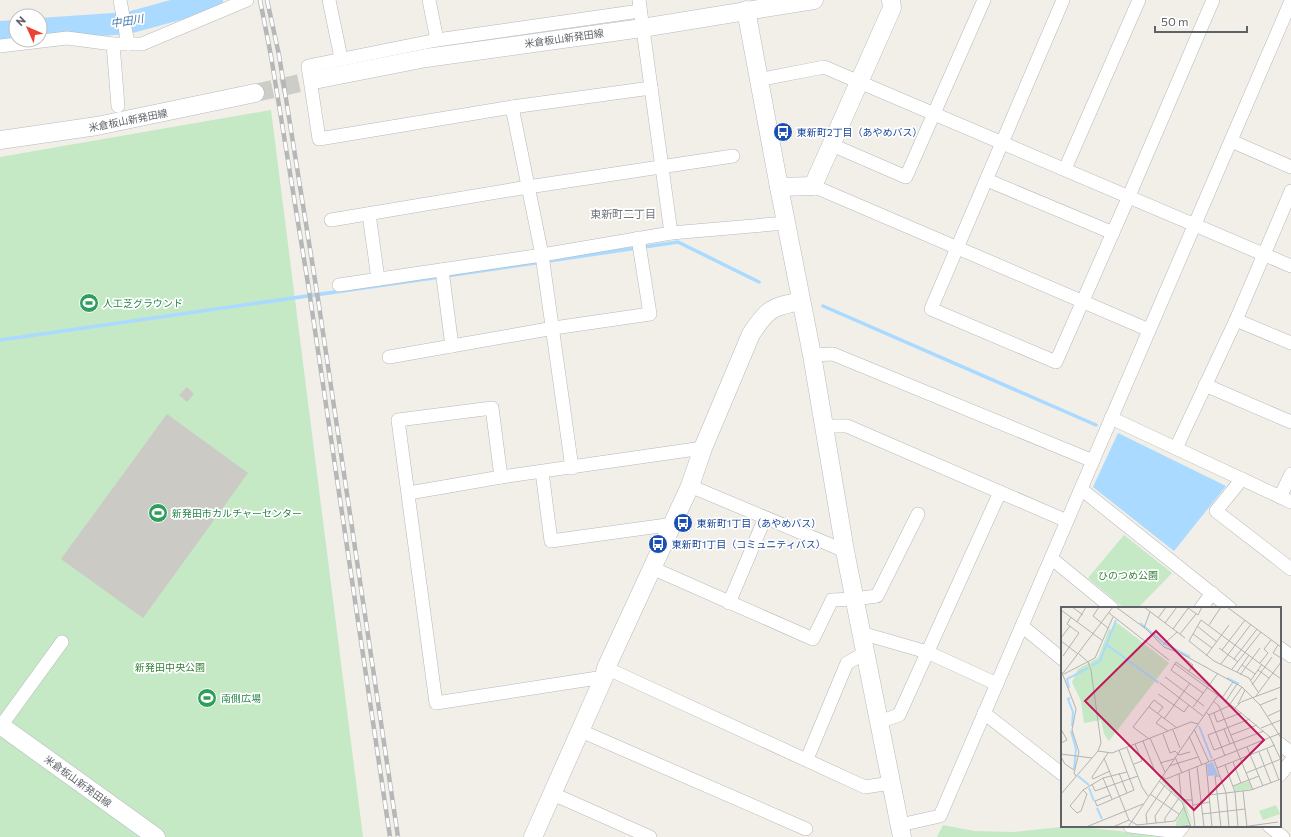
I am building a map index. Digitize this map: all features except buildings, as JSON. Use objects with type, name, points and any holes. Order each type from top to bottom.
[{"type":"street","points":[[120,0],[128,44]]},
{"type":"street","points":[[0,46],[68,38],[113,44],[142,44],[247,0]]},
{"type":"street","points":[[328,0],[341,58]]},
{"type":"street","points":[[429,0],[437,40]]},
{"type":"street","name":"米倉板山新発田線","points":[[314,80],[640,13],[746,10],[793,1],[814,0]]},
{"type":"street","points":[[813,186],[892,8],[891,0]]},
{"type":"street","points":[[832,145],[906,177],[984,0]]},
{"type":"street","points":[[1063,0],[931,309],[1056,362],[1213,0]]},
{"type":"street","points":[[1065,169],[1139,0]]},
{"type":"street","points":[[746,10],[778,187],[812,355],[854,599],[901,831],[940,816],[1291,1]]},
{"type":"street","points":[[650,88],[512,107],[319,139],[308,66],[341,58],[437,40],[640,13],[671,232]]},
{"type":"street","points":[[113,44],[118,106]]},
{"type":"street","points":[[758,80],[824,67],[860,81],[1291,266]]},
{"type":"street","name":"米倉板山新発田線","points":[[0,140],[97,126],[255,93]]},
{"type":"street","points":[[512,107],[542,255],[554,328],[572,468]]},
{"type":"street","points":[[1231,141],[1291,167]]},
{"type":"street","points":[[331,220],[528,187],[733,156]]},
{"type":"street","points":[[987,180],[1113,233]]},
{"type":"street","points":[[778,187],[813,186],[1149,330]]},
{"type":"street","points":[[1176,448],[1236,320],[1291,191]]},
{"type":"street","points":[[369,214],[378,279]]},
{"type":"street","points":[[339,285],[542,255],[671,232],[786,223]]},
{"type":"street","points":[[388,357],[554,328],[650,314],[638,238]]},
{"type":"street","points":[[442,270],[452,346]]},
{"type":"street","points":[[534,837],[605,673],[652,568],[674,524],[690,486],[703,448],[751,334],[761,318],[776,306],[801,301]]},
{"type":"street","points":[[1236,320],[1291,343]]},
{"type":"street","points":[[812,355],[834,354],[1093,461]]},
{"type":"street","points":[[1205,386],[1291,422]]},
{"type":"street","points":[[501,478],[492,408],[398,420],[410,493],[436,703],[605,673],[806,759],[865,787],[891,783]]},
{"type":"street","points":[[1111,418],[1286,500],[1291,474]]},
{"type":"street","points":[[824,426],[847,426],[1067,521]]},
{"type":"street","points":[[410,493],[703,448]]},
{"type":"street","points":[[542,472],[551,541],[674,524]]},
{"type":"street","points":[[1242,479],[1216,511],[1291,569]]},
{"type":"street","points":[[690,486],[845,551]]},
{"type":"street","points":[[1081,489],[1229,607]]},
{"type":"street","points":[[879,722],[899,715],[1000,492]]},
{"type":"street","points":[[652,568],[813,639],[832,600],[877,596],[918,514]]},
{"type":"street","points":[[729,603],[765,518]]},
{"type":"street","points":[[1051,558],[1111,607]]},
{"type":"street","points":[[1202,607],[1212,593]]},
{"type":"street","points":[[1022,626],[1061,658]]},
{"type":"street","points":[[861,633],[927,652],[997,684]]},
{"type":"street","points":[[1,726],[62,642]]},
{"type":"street","points":[[1281,649],[1291,656]]},
{"type":"street","points":[[806,759],[847,663],[865,653]]},
{"type":"street","points":[[984,713],[1061,773]]},
{"type":"street","name":"米倉板山新発田線","points":[[1,726],[156,837]]},
{"type":"street","points":[[581,731],[806,829]]},
{"type":"street","points":[[1281,745],[1291,753]]},
{"type":"street","points":[[1281,774],[1291,761]]},
{"type":"street","points":[[553,794],[650,837]]},
{"type":"street","points":[[1138,827],[1178,832],[1182,827]]},
{"type":"street","points":[[1270,827],[1283,837]]},
{"type":"green space","name":"新発田中央公園","points":[[271,110],[363,837],[0,837],[0,157]]},
{"type":"green space","name":"ひのつめ公園","points":[[1124,535],[1172,573],[1139,607],[1123,607],[1088,578]]},
{"type":"green space","points":[[943,825],[974,831],[1014,832],[1061,827],[1080,827],[1176,837],[937,837]]},
{"type":"water","points":[[1118,433],[1226,486],[1174,551],[1093,487]]},
{"type":"waterway","name":"中田川","points":[[48,28],[128,23],[212,0]]},
{"type":"waterway","name":"中田川","points":[[0,32],[8,32]]},
{"type":"waterway","points":[[446,276],[678,242],[759,282]]},
{"type":"waterway","points":[[0,340],[440,277]]},
{"type":"waterway","points":[[823,306],[1096,425]]},
{"type":"tunnel","points":[[255,93],[314,80]]},
{"type":"railway","points":[[260,0],[271,56],[309,290],[390,837]]},
{"type":"railway","points":[[267,0],[279,55],[318,299],[398,837]]},
{"type":"place","name":"東新町2丁目（あやめバス）","points":[[783,132]]},
{"type":"place","name":"人工芝グラウンド","points":[[89,303]]},
{"type":"place","name":"新発田市カルチャーセンター","points":[[158,513]]},
{"type":"place","name":"東新町1丁目（あやめバス）","points":[[683,523]]},
{"type":"place","name":"東新町1丁目（コミュニティバス）","points":[[658,544]]},
{"type":"place","name":"南側広場","points":[[207,698]]},
{"type":"district","name":"東新町二丁目","points":[[623,214]]}]
